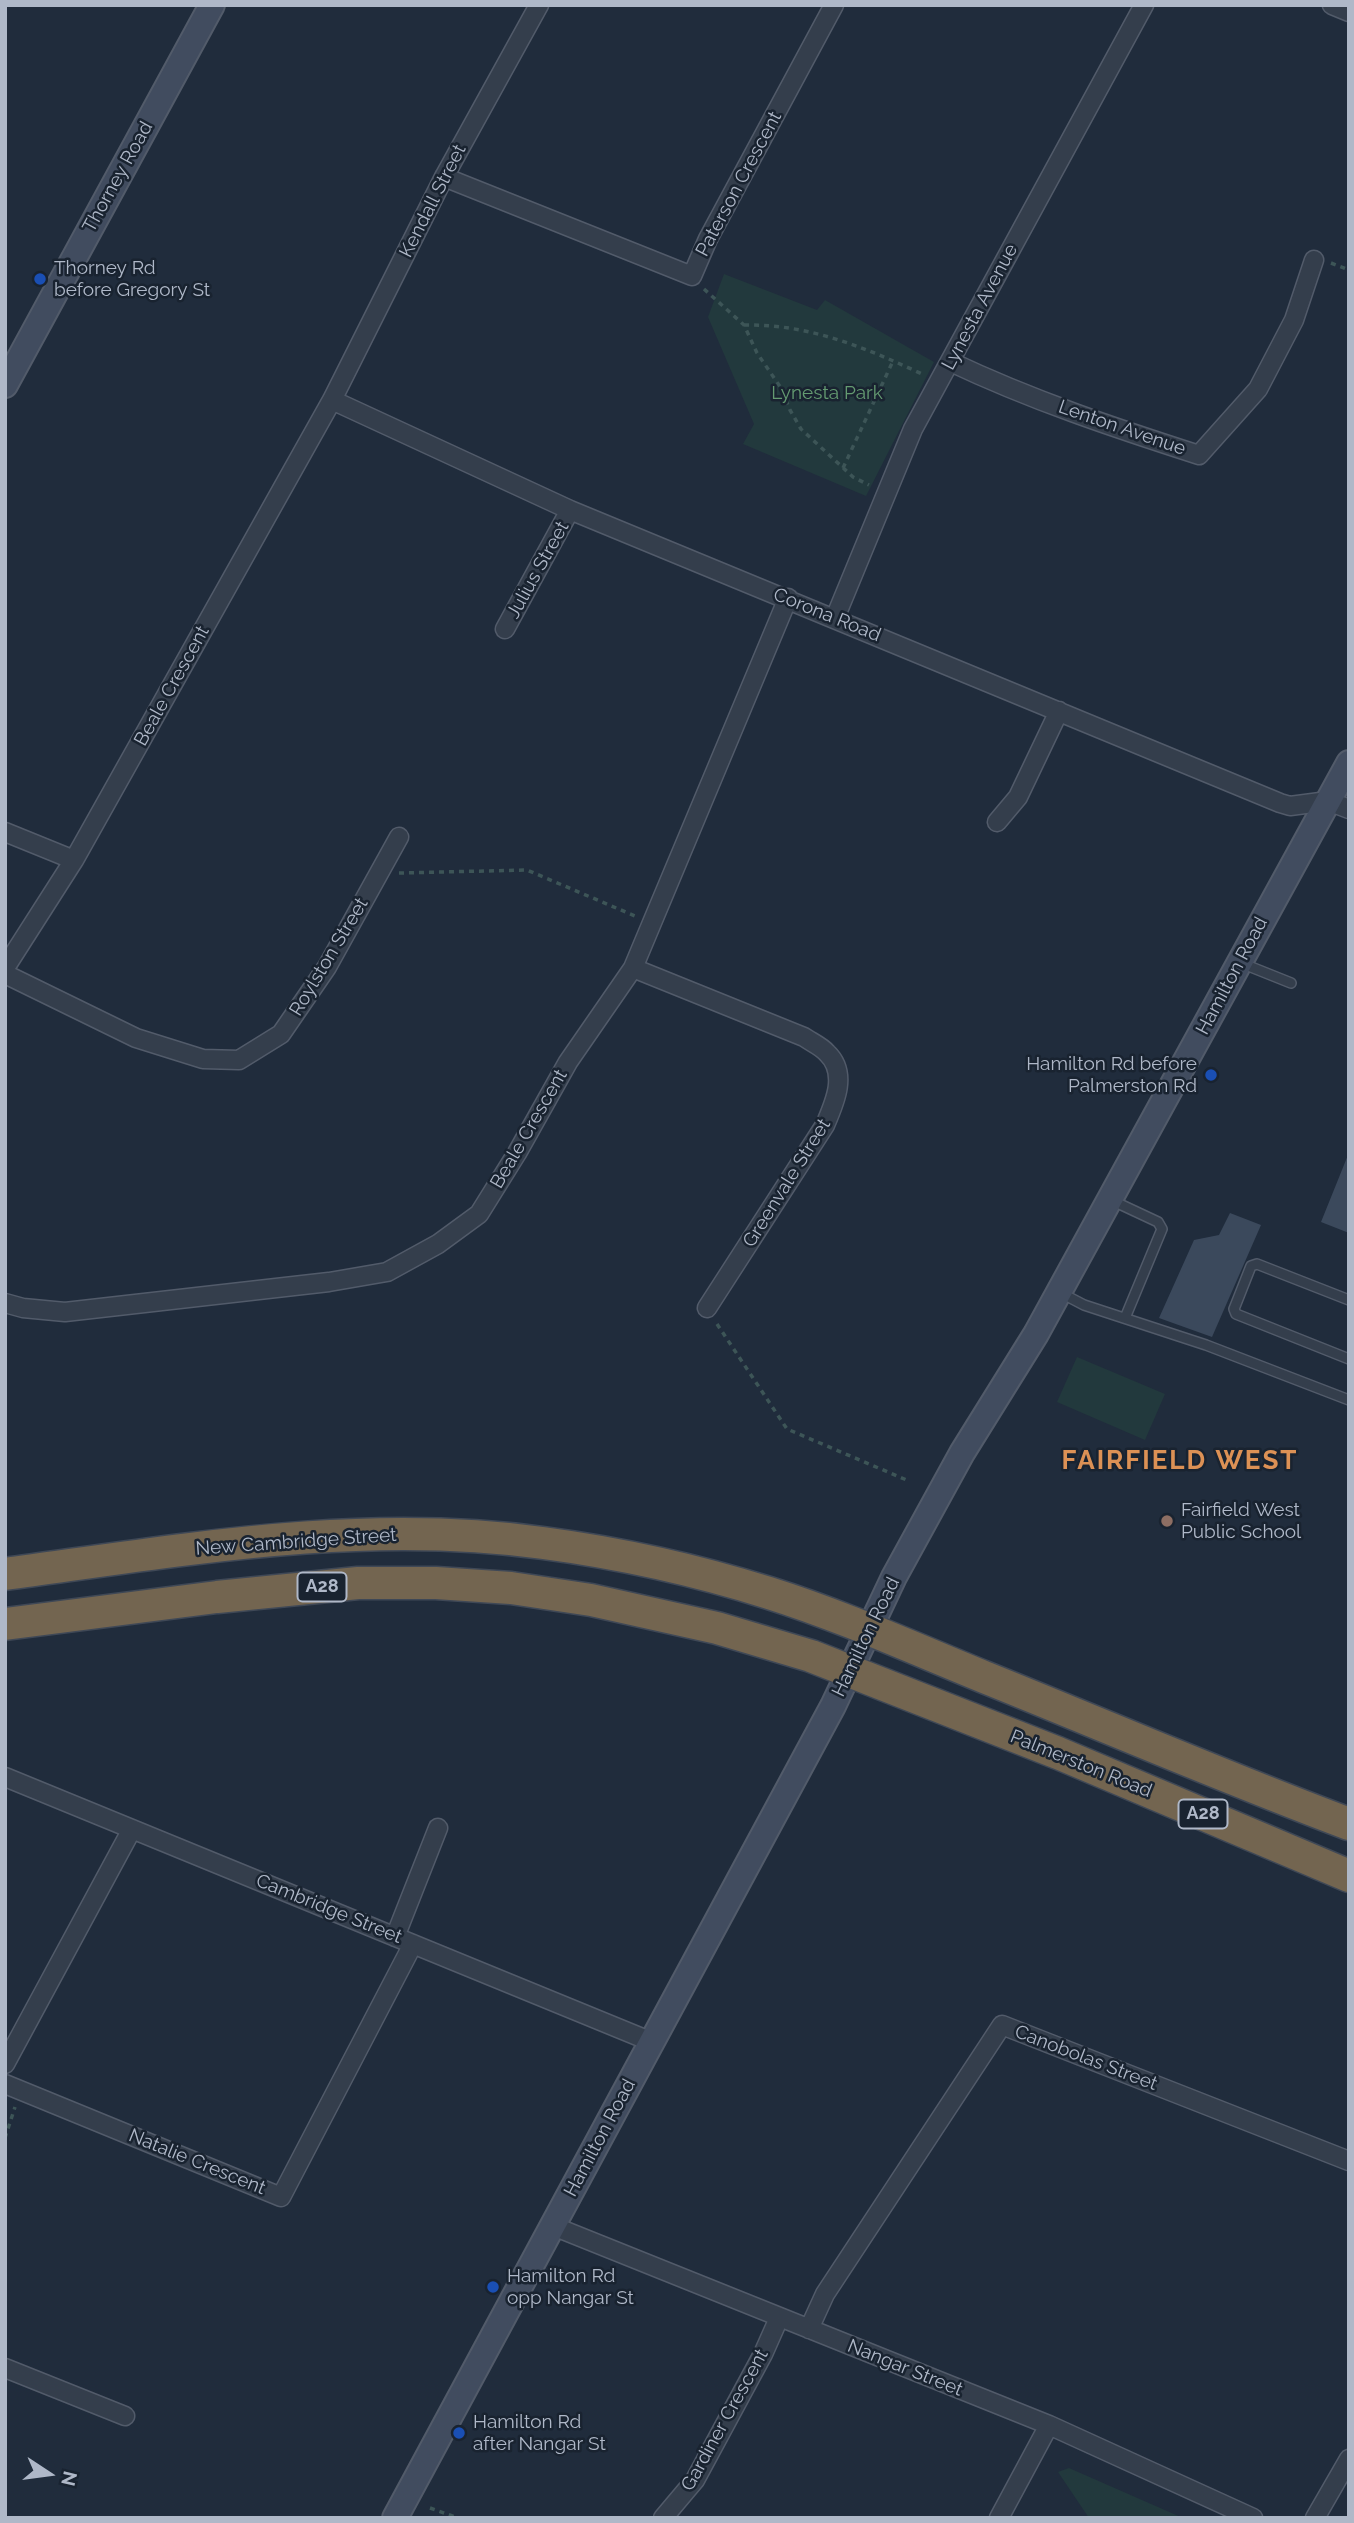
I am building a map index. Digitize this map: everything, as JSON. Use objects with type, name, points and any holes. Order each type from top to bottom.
[{"type":"highway","name":"New Cambridge Street","points":[[5,1574],[188,1549],[345,1534],[455,1536],[540,1542],[657,1564],[770,1593],[869,1630]]},
{"type":"highway","name":"A28","points":[[5,1624],[217,1597],[358,1583],[511,1587],[591,1600],[717,1628],[811,1656],[850,1672]]},
{"type":"highway","name":"A28","points":[[869,1630],[1261,1791],[1349,1824]]},
{"type":"highway","name":"Palmerston Road","points":[[850,1672],[1058,1753],[1349,1875]]},
{"type":"main road","name":"Thorney Road","points":[[5,385],[212,5]]},
{"type":"main road","name":"Hamilton Road","points":[[395,2518],[850,1672],[894,1577],[962,1453],[1036,1334],[1240,962],[1339,805],[1349,763]]},
{"type":"street","name":"Kendall Street","points":[[332,400],[444,177],[539,5]]},
{"type":"street","name":"Paterson Crescent","points":[[444,177],[692,276],[708,239],[834,5]]},
{"type":"street","name":"Lynesta Avenue","points":[[835,618],[913,429],[1144,5]]},
{"type":"street","points":[[1332,5],[1349,12]]},
{"type":"street","name":"Lenton Avenue","points":[[951,362],[996,383],[1105,424],[1199,455],[1258,389],[1294,320],[1314,260]]},
{"type":"street","name":"Corona Road","points":[[332,400],[570,510],[1280,803],[1290,806],[1339,805]]},
{"type":"street","name":"Beale Crescent","points":[[5,968],[74,860],[332,400]]},
{"type":"street","name":"Julius Street","points":[[505,629],[570,510]]},
{"type":"street","name":"Beale Crescent","points":[[5,1303],[23,1308],[65,1312],[329,1282],[387,1272],[438,1244],[479,1214],[568,1062],[633,968],[788,598]]},
{"type":"street","points":[[997,822],[1018,797],[1059,711]]},
{"type":"street","points":[[5,832],[74,860]]},
{"type":"street","name":"Roylston Street","points":[[5,974],[136,1038],[203,1059],[239,1060],[281,1034],[327,967],[399,837]]},
{"type":"street","name":"Greenvale Street","points":[[633,968],[804,1038],[828,1053],[838,1074],[837,1097],[825,1125],[707,1308]]},
{"type":"street","name":"Cambridge Street","points":[[5,1777],[652,2042]]},
{"type":"street","points":[[395,1937],[438,1828]]},
{"type":"street","points":[[5,2064],[132,1829]]},
{"type":"street","name":"Natalie Crescent","points":[[5,2084],[281,2197],[413,1944]]},
{"type":"street","name":"Canobolas Street","points":[[809,2329],[825,2294],[1002,2025],[1349,2161]]},
{"type":"street","name":"Nangar Street","points":[[553,2225],[1049,2426],[1253,2518]]},
{"type":"street","name":"Gardiner Crescent","points":[[663,2518],[695,2480],[763,2354],[779,2318]]},
{"type":"street","points":[[5,2368],[125,2416]]},
{"type":"street","points":[[999,2518],[1049,2426]]},
{"type":"street","points":[[1315,2518],[1349,2459]]},
{"type":"lane","points":[[1240,962],[1291,983]]},
{"type":"lane","points":[[1110,1199],[1158,1223],[1162,1229],[1125,1318]]},
{"type":"lane","points":[[1349,1300],[1257,1264],[1251,1266],[1234,1309],[1236,1314],[1349,1359]]},
{"type":"lane","points":[[1059,1292],[1084,1305],[1206,1345],[1349,1401]]},
{"type":"path","points":[[692,276],[744,325],[757,353],[781,388],[801,429],[853,477],[886,495]]},
{"type":"path","points":[[744,325],[770,325],[859,345],[939,382]]},
{"type":"path","points":[[843,468],[893,361]]},
{"type":"path","points":[[378,874],[527,870],[653,923]]},
{"type":"path","points":[[707,1308],[786,1429],[909,1481]]},
{"type":"path","points":[[5,2138],[15,2107]]},
{"type":"path","points":[[430,2508],[458,2518]]},
{"type":"green space","name":"Lynesta Park","points":[[724,274],[817,310],[825,300],[934,362],[866,496],[743,444],[754,424],[708,317]]},
{"type":"green space","points":[[1077,1357],[1165,1394],[1145,1440],[1057,1402]]},
{"type":"green space","points":[[1069,2468],[1183,2518],[1089,2518],[1058,2472]]},
{"type":"building","points":[[1349,1155],[1349,1233],[1321,1222]]},
{"type":"building","points":[[1230,1213],[1261,1225],[1212,1337],[1159,1318],[1194,1240],[1219,1235]]},
{"type":"place","name":"Thorney Rd before Gregory St","points":[[40,279]]},
{"type":"place","name":"Hamilton Rd before Palmerston Rd","points":[[1211,1075]]},
{"type":"place","name":"Fairfield West Public School","points":[[1167,1521]]},
{"type":"place","name":"Hamilton Rd opp Nangar St","points":[[493,2287]]},
{"type":"place","name":"Hamilton Rd after Nangar St","points":[[459,2433]]},
{"type":"district","name":"FAIRFIELD WEST","points":[[1180,1461]]}]
